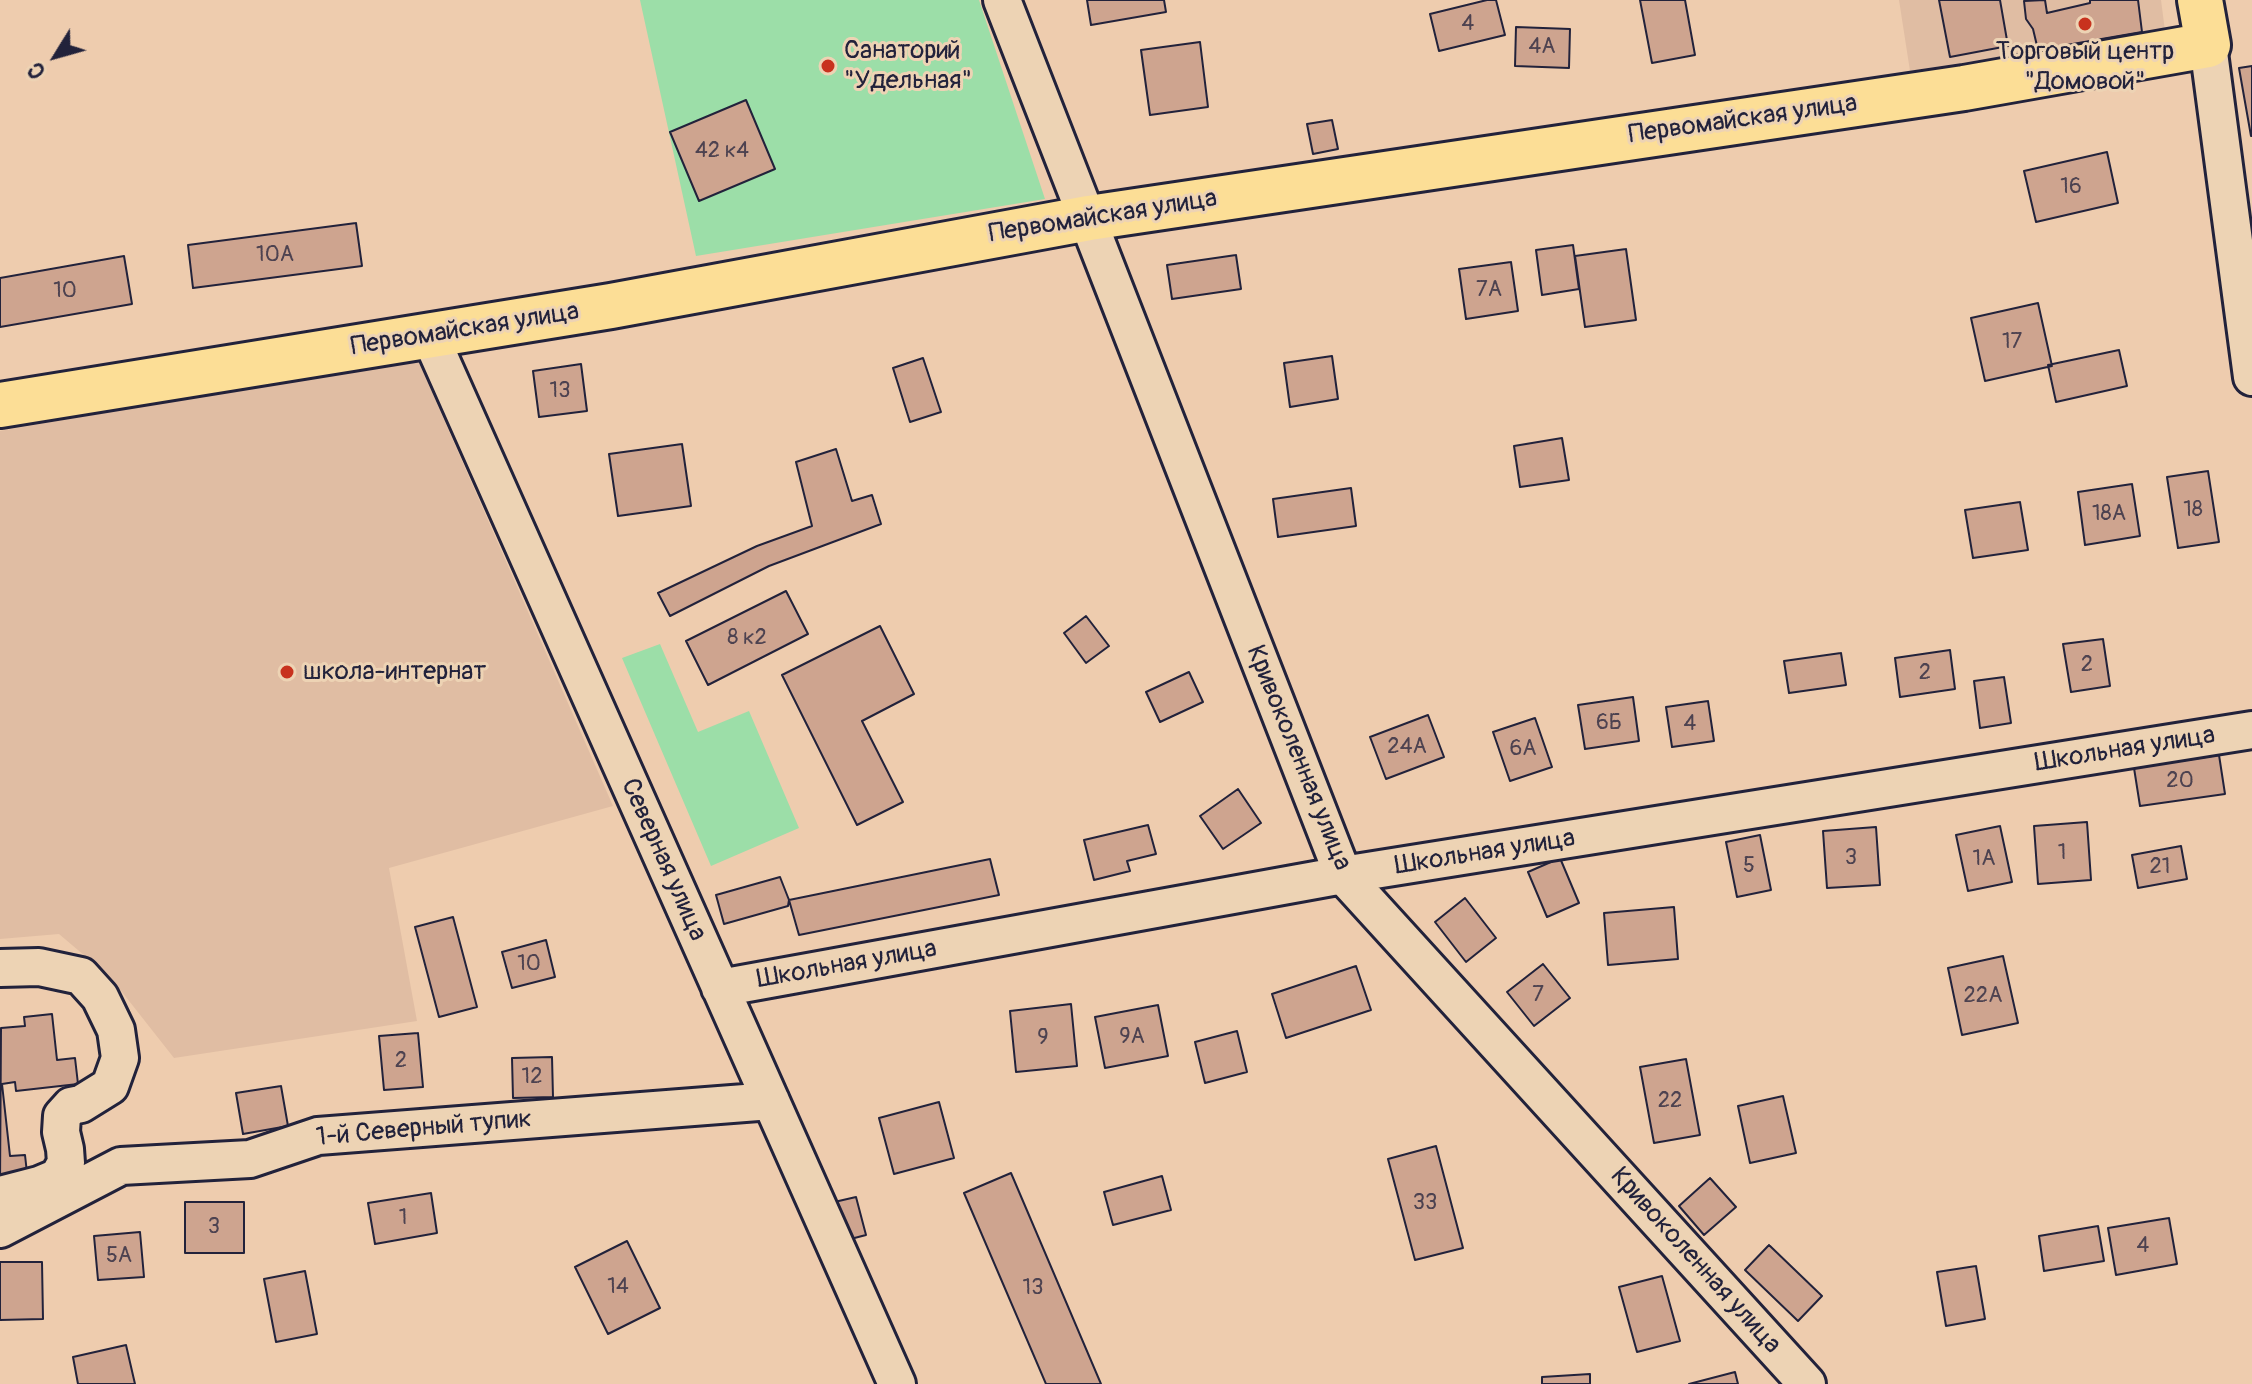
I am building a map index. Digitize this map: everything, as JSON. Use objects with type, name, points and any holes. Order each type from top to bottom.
[{"type":"main road","points":[[2200,0],[2208,45]]},
{"type":"main road","name":"Первомайская улица","points":[[0,405],[611,306],[1089,218],[1964,88],[2208,45]]},
{"type":"street","name":"Кривоколенная улица","points":[[1002,0],[1343,875],[1807,1384]]},
{"type":"street","points":[[2208,45],[2252,377]]},
{"type":"street","name":"Северная улица","points":[[430,336],[897,1384]]},
{"type":"street","name":"Школьная улица","points":[[720,988],[1343,875],[2252,730]]},
{"type":"street","points":[[0,968],[39,967],[81,976],[100,997],[116,1030],[120,1058],[110,1086],[81,1104],[71,1106],[62,1116],[66,1163],[58,1177],[0,1195]]},
{"type":"street","name":"1-й Северный тупик","points":[[0,1229],[121,1166],[250,1159],[318,1136],[771,1101]]},
{"type":"shaded area","points":[[1899,0],[2161,0],[2165,31],[1910,71]]},
{"type":"shaded area","name":"школа-интернат","points":[[417,358],[613,806],[389,868],[417,1021],[174,1058],[111,978],[59,934],[0,939],[0,431]]},
{"type":"green space","name":"Санаторий \"Удельная\"","points":[[640,0],[979,0],[1045,199],[696,256]]},
{"type":"green space","points":[[660,644],[698,732],[749,711],[799,828],[711,866],[622,658]]},
{"type":"building","points":[[1087,0],[1164,0],[1166,12],[1091,25]]},
{"type":"building","points":[[1496,0],[1505,35],[1439,51],[1430,14]]},
{"type":"building","points":[[1640,0],[1685,0],[1695,55],[1652,63]]},
{"type":"building","points":[[1939,0],[2000,0],[2008,46],[1950,57]]},
{"type":"building","name":"Торговый центр \"Домовой\"","points":[[2045,0],[2047,13],[2090,3],[2090,0],[2138,0],[2142,32],[2038,50],[2033,29],[2026,19],[2024,1]]},
{"type":"building","points":[[1516,27],[1570,29],[1569,68],[1515,66]]},
{"type":"building","points":[[1200,42],[1208,107],[1150,115],[1141,50]]},
{"type":"building","points":[[2252,66],[2252,136],[2251,136],[2239,68]]},
{"type":"building","points":[[746,100],[775,169],[699,201],[670,132]]},
{"type":"building","points":[[1332,120],[1338,149],[1313,154],[1307,124]]},
{"type":"building","points":[[2107,152],[2118,203],[2036,222],[2024,171]]},
{"type":"building","points":[[356,223],[362,266],[193,288],[188,245]]},
{"type":"building","points":[[1573,245],[1579,289],[1542,295],[1536,250]]},
{"type":"building","points":[[1626,249],[1636,320],[1585,327],[1575,256]]},
{"type":"building","points":[[1236,255],[1241,289],[1172,299],[1167,265]]},
{"type":"building","points":[[124,256],[132,304],[0,327],[0,278]]},
{"type":"building","points":[[1511,262],[1518,311],[1466,319],[1459,269]]},
{"type":"building","points":[[2038,303],[2052,366],[1985,381],[1971,318]]},
{"type":"building","points":[[2119,350],[2127,386],[2056,402],[2048,365]]},
{"type":"building","points":[[1332,356],[1338,399],[1290,407],[1284,363]]},
{"type":"building","points":[[923,358],[941,412],[910,422],[893,368]]},
{"type":"building","points":[[581,364],[587,411],[539,417],[533,371]]},
{"type":"building","points":[[1562,438],[1569,480],[1520,487],[1514,446]]},
{"type":"building","points":[[682,444],[691,506],[618,516],[609,454]]},
{"type":"building","points":[[836,449],[852,501],[872,495],[881,524],[769,566],[670,616],[658,593],[757,546],[812,526],[796,462]]},
{"type":"building","points":[[2208,471],[2219,542],[2178,548],[2167,477]]},
{"type":"building","points":[[2132,484],[2140,536],[2085,545],[2078,492]]},
{"type":"building","points":[[1351,488],[1356,526],[1278,537],[1273,499]]},
{"type":"building","points":[[2020,502],[2028,550],[1973,558],[1965,510]]},
{"type":"building","points":[[786,591],[808,634],[708,685],[686,641]]},
{"type":"building","points":[[1086,616],[1109,646],[1086,663],[1064,633]]},
{"type":"building","points":[[880,626],[914,694],[862,721],[903,802],[857,825],[782,675]]},
{"type":"building","points":[[2103,639],[2110,686],[2071,692],[2063,644]]},
{"type":"building","points":[[1950,650],[1955,689],[1900,697],[1895,658]]},
{"type":"building","points":[[1841,653],[1846,685],[1789,693],[1784,661]]},
{"type":"building","points":[[1189,672],[1203,702],[1160,722],[1146,692]]},
{"type":"building","points":[[2004,677],[2011,723],[1980,728],[1974,681]]},
{"type":"building","points":[[1633,697],[1639,741],[1585,749],[1578,705]]},
{"type":"building","points":[[1708,701],[1714,741],[1672,747],[1666,707]]},
{"type":"building","points":[[1428,715],[1444,757],[1386,779],[1370,737]]},
{"type":"building","points":[[1535,718],[1552,767],[1510,781],[1493,732]]},
{"type":"building","points":[[2219,755],[2225,794],[2140,806],[2134,768]]},
{"type":"building","points":[[1238,789],[1261,823],[1223,849],[1200,816]]},
{"type":"building","points":[[2087,822],[2091,880],[2038,884],[2034,826]]},
{"type":"building","points":[[1148,825],[1156,854],[1127,861],[1130,871],[1094,880],[1084,840]]},
{"type":"building","points":[[2000,826],[2012,882],[1968,891],[1956,835]]},
{"type":"building","points":[[1876,827],[1880,885],[1827,888],[1823,831]]},
{"type":"building","points":[[1760,835],[1771,890],[1737,897],[1726,842]]},
{"type":"building","points":[[2181,846],[2187,879],[2138,888],[2132,855]]},
{"type":"building","points":[[1560,858],[1579,903],[1547,917],[1528,872]]},
{"type":"building","points":[[990,859],[999,895],[799,935],[789,900]]},
{"type":"building","points":[[780,877],[789,900],[788,906],[724,924],[716,895]]},
{"type":"building","points":[[1465,898],[1496,938],[1466,962],[1435,922]]},
{"type":"building","points":[[1674,907],[1678,959],[1608,965],[1604,913]]},
{"type":"building","points":[[453,917],[477,1007],[439,1017],[415,927]]},
{"type":"building","points":[[546,940],[555,977],[512,988],[502,952]]},
{"type":"building","points":[[2003,956],[2018,1023],[1962,1035],[1948,968]]},
{"type":"building","points":[[1543,964],[1570,998],[1534,1026],[1507,992]]},
{"type":"building","points":[[1356,966],[1371,1010],[1286,1038],[1272,994]]},
{"type":"building","points":[[1071,1004],[1077,1066],[1016,1072],[1010,1011]]},
{"type":"building","points":[[1158,1005],[1168,1056],[1105,1068],[1095,1017]]},
{"type":"building","points":[[52,1014],[57,1060],[75,1058],[78,1084],[16,1091],[15,1082],[2,1084],[10,1156],[25,1155],[28,1182],[0,1185],[1,1028],[25,1026],[24,1017]]},
{"type":"building","points":[[1237,1031],[1247,1072],[1205,1083],[1195,1042]]},
{"type":"building","points":[[418,1033],[423,1087],[384,1090],[379,1036]]},
{"type":"building","points":[[552,1057],[553,1097],[513,1098],[512,1058]]},
{"type":"building","points":[[1686,1059],[1700,1135],[1654,1143],[1640,1067]]},
{"type":"building","points":[[281,1086],[288,1126],[243,1134],[236,1093]]},
{"type":"building","points":[[1783,1096],[1796,1153],[1750,1163],[1738,1106]]},
{"type":"building","points":[[939,1102],[954,1158],[894,1174],[879,1118]]},
{"type":"building","points":[[1436,1146],[1463,1248],[1415,1260],[1388,1159]]},
{"type":"building","points":[[1011,1173],[1101,1384],[1046,1384],[964,1193]]},
{"type":"building","points":[[1162,1176],[1171,1210],[1113,1225],[1104,1192]]},
{"type":"building","points":[[1710,1178],[1736,1207],[1704,1235],[1679,1206]]},
{"type":"building","points":[[431,1193],[437,1233],[375,1244],[368,1203]]},
{"type":"building","points":[[856,1197],[866,1235],[839,1242],[830,1203]]},
{"type":"building","points":[[185,1202],[244,1202],[244,1253],[185,1253]]},
{"type":"building","points":[[2169,1218],[2177,1264],[2116,1275],[2108,1228]]},
{"type":"building","points":[[2098,1226],[2104,1261],[2044,1271],[2039,1236]]},
{"type":"building","points":[[140,1232],[144,1277],[98,1280],[94,1236]]},
{"type":"building","points":[[627,1241],[660,1308],[608,1334],[575,1267]]},
{"type":"building","points":[[1769,1245],[1822,1296],[1798,1321],[1745,1270]]},
{"type":"building","points":[[0,1262],[42,1262],[43,1319],[0,1320]]},
{"type":"building","points":[[1976,1266],[1985,1319],[1946,1326],[1937,1272]]},
{"type":"building","points":[[305,1271],[317,1334],[276,1342],[264,1279]]},
{"type":"building","points":[[1662,1276],[1680,1341],[1637,1352],[1619,1287]]},
{"type":"building","points":[[126,1345],[135,1384],[78,1384],[73,1357]]},
{"type":"building","points":[[1735,1372],[1738,1384],[1689,1384]]},
{"type":"building","points":[[1590,1374],[1590,1384],[1542,1384],[1542,1377]]},
{"type":"place","name":"Торговый центр \"Домовой\"","points":[[2085,24]]},
{"type":"place","name":"Санаторий \"Удельная\"","points":[[828,66]]},
{"type":"place","name":"школа-интернат","points":[[287,672]]}]
